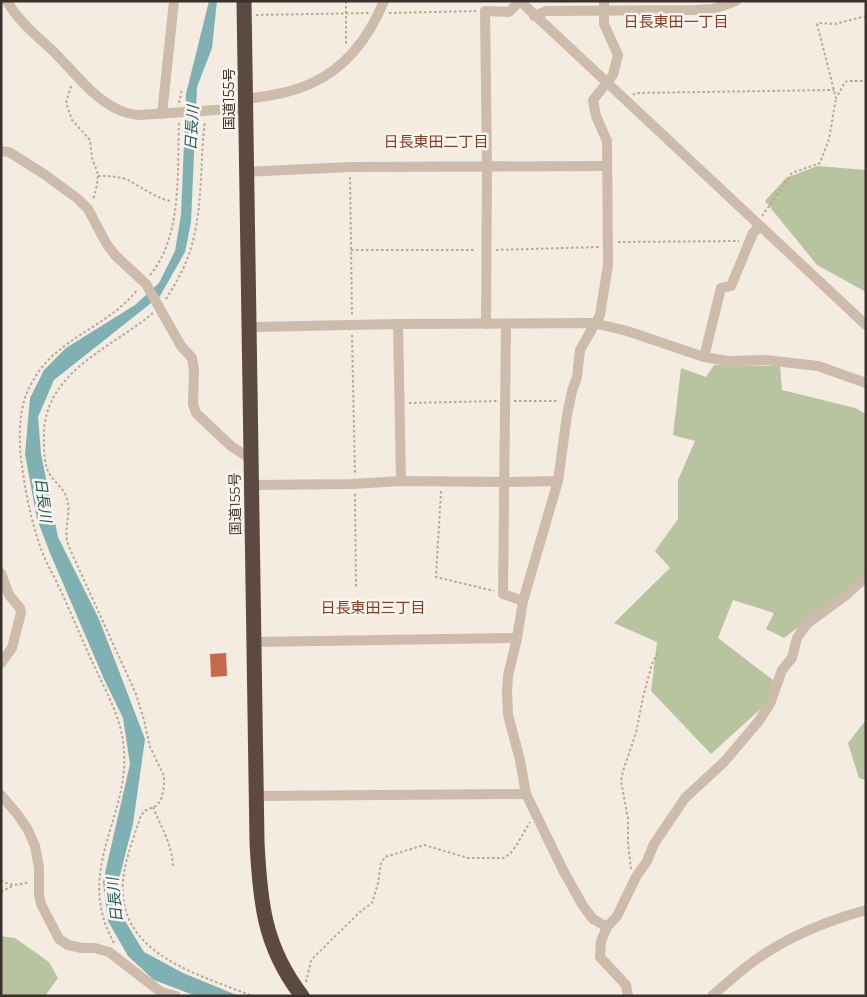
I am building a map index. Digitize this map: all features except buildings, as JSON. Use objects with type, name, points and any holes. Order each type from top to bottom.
[{"type":"highway","name":"国道155号","points":[[244,8],[258,859],[262,908],[268,932],[278,957],[294,985],[304,990]]},
{"type":"street","points":[[7,1],[19,18],[103,100],[117,109],[139,115],[204,111],[245,104],[314,83],[351,55],[364,39],[384,1]]},
{"type":"street","points":[[162,114],[174,1]]},
{"type":"street","points":[[486,324],[487,166],[485,11],[509,12],[520,1],[605,83],[866,325]]},
{"type":"street","points":[[534,16],[546,11],[604,5],[695,10],[712,9],[736,1]]},
{"type":"street","points":[[604,5],[604,24],[618,55],[613,75],[593,100],[596,116],[607,141],[608,265],[600,315],[580,350],[577,377],[570,401],[558,481],[523,600],[508,676],[508,715],[520,760],[526,794],[583,906],[593,919],[607,927]]},
{"type":"street","points":[[1,151],[9,152],[44,174],[78,199],[88,209],[97,223],[106,244],[145,283],[181,346],[192,358],[194,370],[192,392],[196,412],[231,446],[251,459]]},
{"type":"street","points":[[246,172],[338,168],[606,166]]},
{"type":"street","points":[[704,357],[721,288],[731,286],[758,224]]},
{"type":"street","points":[[248,327],[594,323],[627,331],[704,357],[728,361],[766,360],[818,366],[866,383]]},
{"type":"street","points":[[398,324],[401,481]]},
{"type":"street","points":[[506,324],[503,594],[523,600]]},
{"type":"street","points":[[252,485],[355,484],[401,481],[558,481]]},
{"type":"street","points":[[1,573],[9,595],[20,608],[20,619],[12,648],[1,663]]},
{"type":"street","points":[[628,996],[626,985],[600,957],[601,940],[607,927],[617,916],[636,877],[647,861],[654,844],[685,798],[724,762],[758,722],[770,704],[782,670],[792,658],[797,638],[803,628],[845,596],[866,577]]},
{"type":"street","points":[[253,642],[516,638]]},
{"type":"street","points":[[256,796],[526,794]]},
{"type":"street","points":[[1,795],[28,830],[37,858],[41,904],[59,940],[68,945],[89,949],[95,948],[109,952],[162,994],[176,996]]},
{"type":"street","points":[[712,996],[754,961],[792,938],[808,930],[866,910]]},
{"type":"path","points":[[346,1],[346,50],[351,55]]},
{"type":"path","points":[[244,8],[346,14],[485,11]]},
{"type":"path","points":[[836,98],[817,24],[835,24],[866,16]]},
{"type":"path","points":[[78,76],[73,82],[66,103],[72,120],[90,140],[92,158],[98,176],[95,197],[88,209]]},
{"type":"path","points":[[758,224],[792,173],[820,163],[828,139],[836,98],[842,83],[846,80],[866,81]]},
{"type":"path","points":[[122,961],[106,928],[98,888],[102,858],[123,781],[125,756],[123,741],[114,710],[43,555],[25,487],[19,442],[26,394],[42,367],[66,344],[122,307],[158,266],[167,245],[174,218],[181,112],[179,104],[182,89]]},
{"type":"path","points":[[626,102],[636,92],[834,90]]},
{"type":"path","points":[[204,111],[199,205],[189,255],[180,274],[159,307],[68,376],[53,398],[44,432],[48,471],[64,491],[67,498],[69,514],[65,531],[66,539],[136,694],[150,746],[164,776],[161,800],[153,808],[144,811],[140,818],[126,863],[123,880],[125,907],[143,940],[172,963],[252,996]]},
{"type":"path","points":[[98,176],[113,176],[129,181],[148,194],[170,201]]},
{"type":"path","points":[[608,242],[750,241]]},
{"type":"path","points":[[399,404],[570,401]]},
{"type":"path","points":[[441,482],[436,577],[503,594]]},
{"type":"path","points":[[355,484],[356,588]]},
{"type":"path","points":[[636,877],[632,873],[630,865],[628,819],[621,782],[623,770],[636,733],[642,697],[652,664],[659,650]]},
{"type":"path","points":[[153,808],[169,844],[173,858],[173,868]]},
{"type":"path","points":[[304,990],[311,961],[360,912],[372,903],[382,860],[397,853],[424,845],[468,858],[507,857],[529,823],[537,816]]},
{"type":"path","points":[[1,892],[14,885],[38,879]]},
{"type":"path","points":[[1,880],[14,885]]},
{"type":"green space","points":[[817,166],[866,170],[866,292],[817,265],[765,201],[786,178]]},
{"type":"green space","points":[[714,365],[780,366],[782,390],[855,408],[866,414],[866,576],[784,638],[766,629],[774,613],[733,600],[718,638],[773,680],[766,704],[711,754],[651,691],[657,642],[614,623],[670,568],[655,551],[678,519],[678,480],[695,441],[673,435],[681,368],[706,377]]},
{"type":"green space","points":[[866,720],[866,780],[859,778],[848,743]]},
{"type":"green space","points":[[1,936],[15,938],[49,962],[58,978],[45,996],[1,996]]},
{"type":"water","name":"日長川","points":[[209,1],[217,1],[212,48],[197,87],[191,222],[185,252],[160,296],[54,380],[38,417],[41,454],[58,537],[99,619],[145,739],[133,824],[118,883],[122,916],[144,952],[183,973],[239,996],[196,996],[154,980],[128,956],[108,921],[103,882],[130,764],[123,718],[104,679],[37,519],[25,454],[30,398],[44,370],[66,348],[135,305],[159,283],[175,251],[181,215],[186,94]]},
{"type":"district","name":"日長東田一丁目","points":[[676,22]]},
{"type":"district","name":"日長東田二丁目","points":[[436,142]]},
{"type":"district","name":"日長東田三丁目","points":[[373,608]]}]
